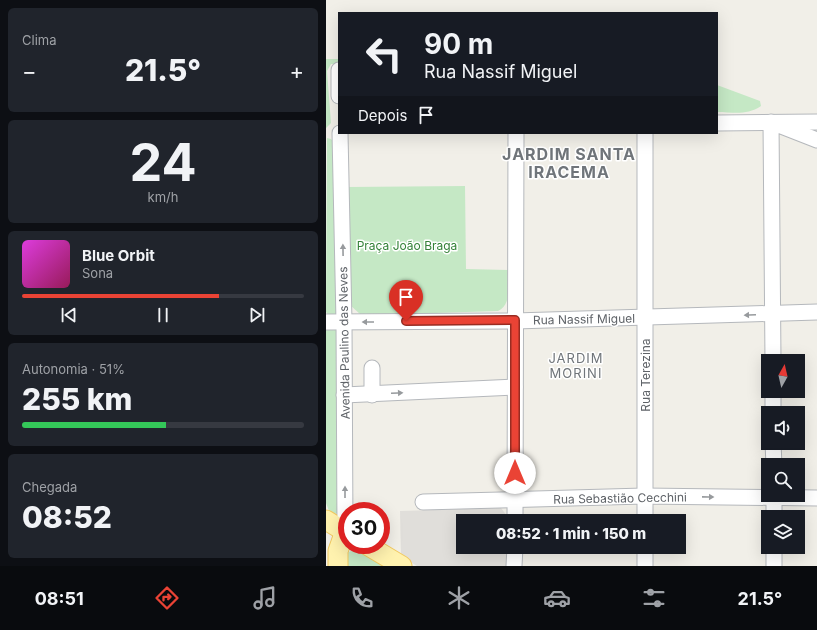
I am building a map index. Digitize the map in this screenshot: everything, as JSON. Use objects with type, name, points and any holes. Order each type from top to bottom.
[{"type":"main road","points":[[326,520],[338,527]]},
{"type":"main road","points":[[382,554],[402,566]]},
{"type":"street","points":[[771,122],[817,140]]},
{"type":"street","points":[[771,122],[773,354]]},
{"type":"street","points":[[718,123],[817,122]]},
{"type":"street","points":[[326,134],[338,133]]},
{"type":"street","name":"Avenida Paulino das Neves","points":[[339,134],[344,322],[346,502]]},
{"type":"street","points":[[515,514],[516,134]]},
{"type":"street","name":"Rua Terezina","points":[[645,134],[645,514]]},
{"type":"street","name":"Rua Nassif Miguel","points":[[326,322],[646,318],[817,312]]},
{"type":"street","points":[[372,368],[372,395]]},
{"type":"street","points":[[344,395],[372,395],[515,387]]},
{"type":"street","name":"Rua Sebastião Cecchini","points":[[423,502],[644,496],[761,497]]},
{"type":"street","name":"Rua Sebastião Cecchini","points":[[805,498],[817,498]]},
{"type":"street","points":[[514,566],[515,554]]},
{"type":"street","points":[[645,554],[645,566]]},
{"type":"street","points":[[774,554],[774,566]]},
{"type":"shaded area","points":[[501,508],[506,514],[456,514],[456,554],[507,554],[507,566],[417,566],[401,556],[400,511]]},
{"type":"green space","points":[[326,59],[338,59],[338,64],[331,64],[327,71],[331,123],[326,128]]},
{"type":"green space","points":[[718,85],[760,101],[761,106],[755,109],[734,113],[718,112]]},
{"type":"green space","points":[[327,138],[331,139],[334,143],[337,316],[330,317],[326,312]]},
{"type":"green space","name":"Praça João Braga","points":[[465,186],[466,269],[508,270],[509,288],[507,299],[502,308],[498,311],[373,315],[360,314],[350,305],[347,187]]},
{"type":"green space","points":[[328,325],[340,330],[341,502],[338,502],[338,512],[335,514],[329,511],[326,503],[326,328]]},
{"type":"green space","points":[[347,554],[369,554],[388,566],[345,566]]},
{"type":"district","name":"JARDIM SANTA IRACEMA","points":[[569,163]]},
{"type":"district","name":"JARDIM MORINI","points":[[576,366]]},
{"type":"route","points":[[406,321],[515,320],[515,473]]}]
